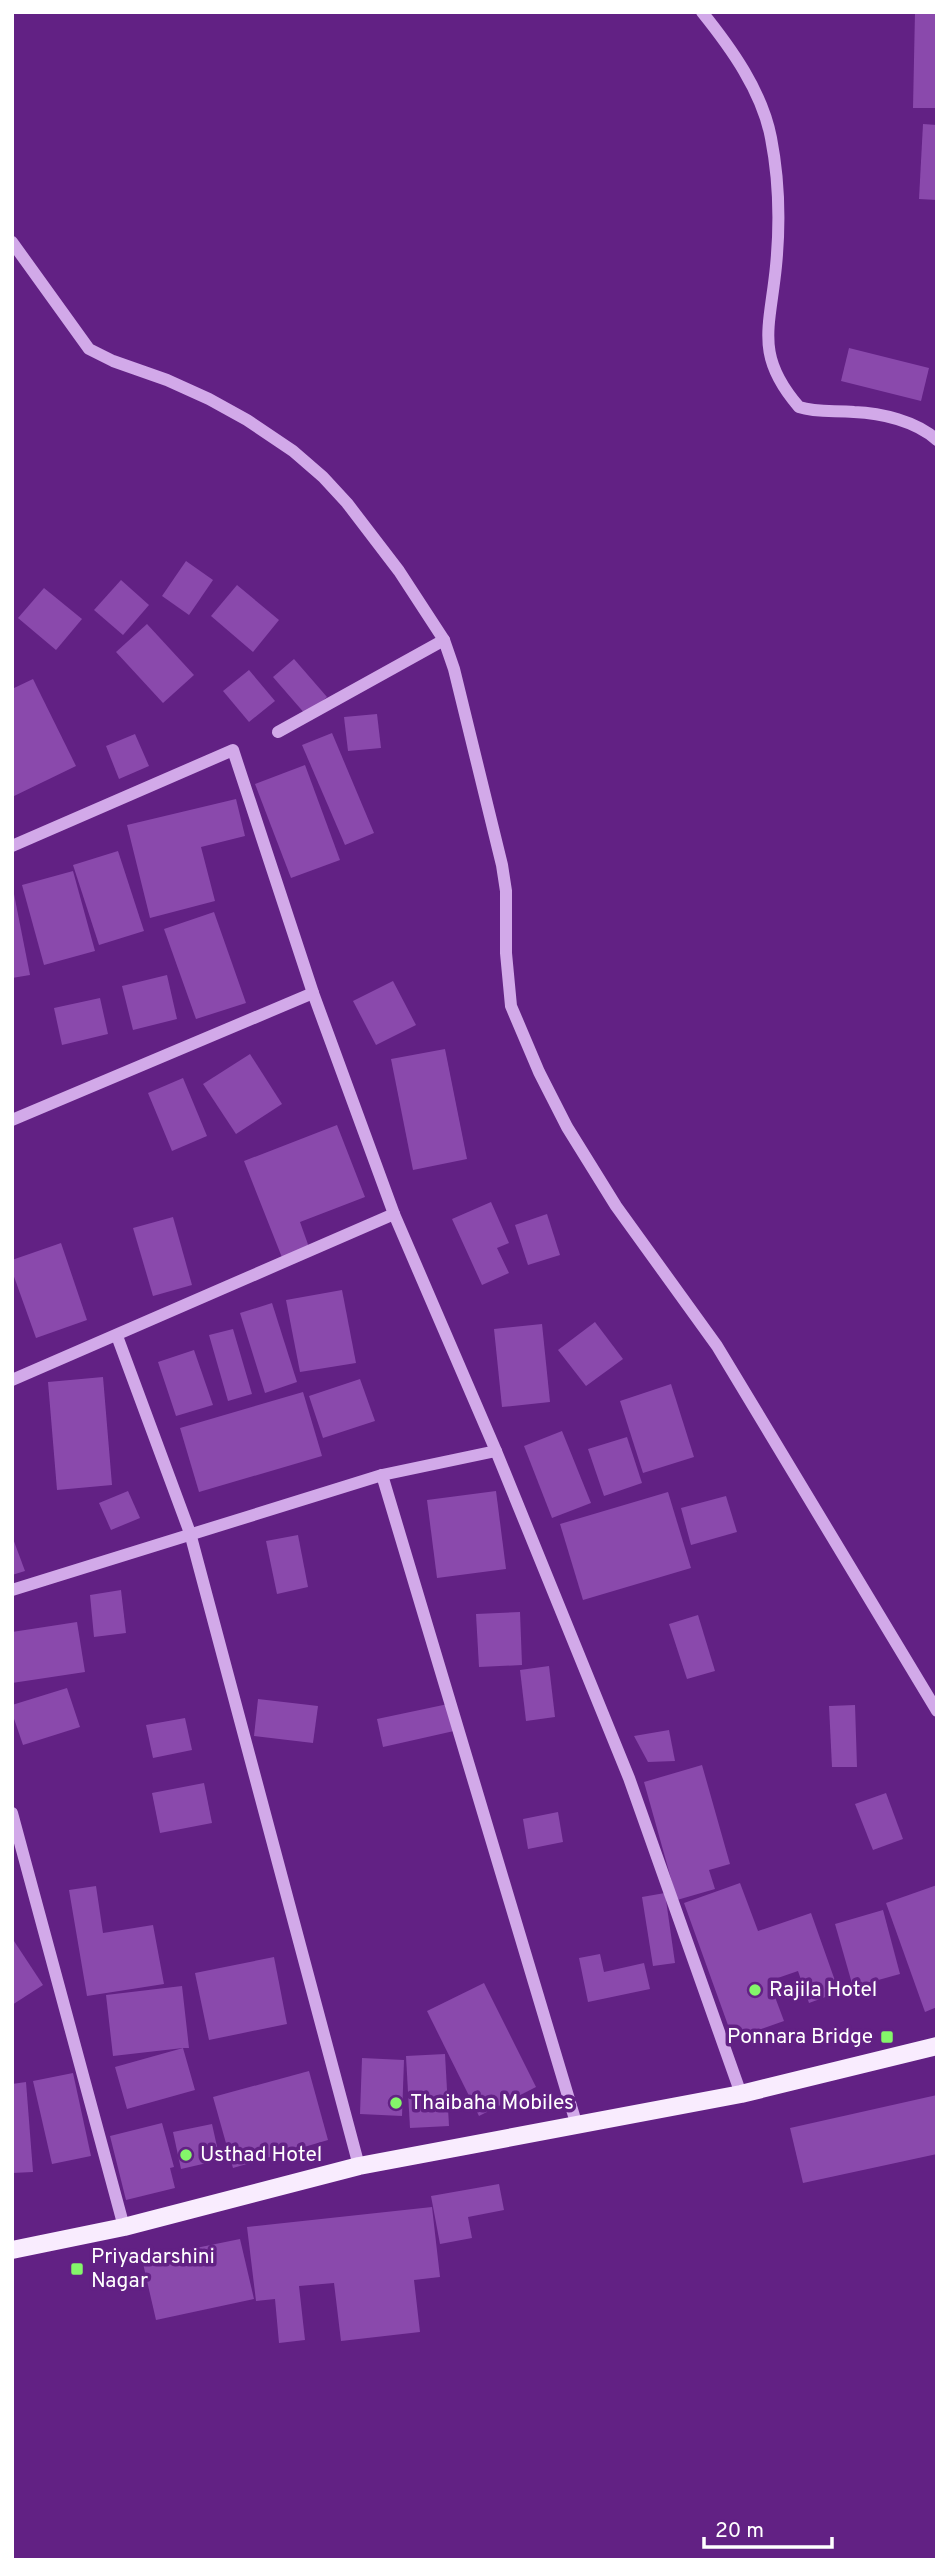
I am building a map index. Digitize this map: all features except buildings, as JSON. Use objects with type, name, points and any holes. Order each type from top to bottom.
[{"type":"main road","points":[[12,2250],[124,2227],[359,2166],[741,2094],[937,2046]]},
{"type":"street","points":[[702,12],[745,74],[761,103],[772,140],[778,218],[776,266],[767,326],[772,367],[779,382],[799,407],[878,415],[906,422],[937,440]]},
{"type":"street","points":[[12,242],[89,349],[188,390],[238,415],[293,451],[323,477],[369,530],[444,640],[454,669],[502,865],[506,891],[506,953],[511,1006],[527,1047],[590,1164],[717,1346],[937,1711]]},
{"type":"street","points":[[278,732],[444,640]]},
{"type":"street","points":[[12,846],[233,750],[313,993],[394,1214],[496,1451],[629,1778],[741,2094]]},
{"type":"street","points":[[12,1120],[313,993]]},
{"type":"street","points":[[12,1380],[394,1214]]},
{"type":"street","points":[[117,1336],[190,1533],[359,2166]]},
{"type":"street","points":[[12,1590],[382,1475],[496,1451]]},
{"type":"street","points":[[382,1475],[576,2126]]},
{"type":"street","points":[[12,1813],[124,2227]]},
{"type":"place","name":"Rajila Hotel","points":[[755,1990]]},
{"type":"place","name":"Ponnara Bridge","points":[[887,2037]]},
{"type":"place","name":"Thaibaha Mobiles","points":[[396,2103]]},
{"type":"place","name":"Usthad Hotel","points":[[186,2155]]},
{"type":"place","name":"Priyadarshini Nagar","points":[[77,2269]]}]
